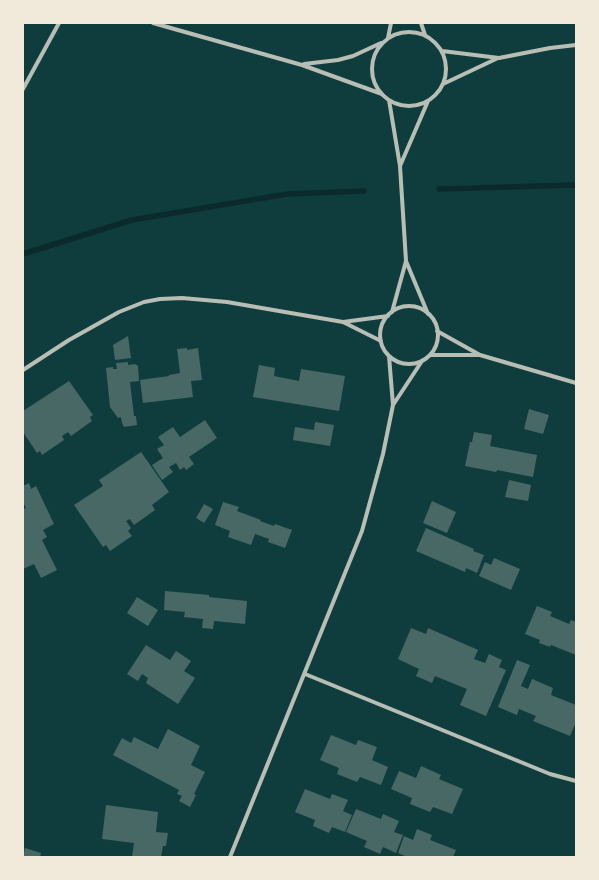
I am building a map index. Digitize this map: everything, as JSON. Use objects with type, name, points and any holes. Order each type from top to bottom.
[{"type":"street","points":[[23,89],[59,23]]},
{"type":"street","points":[[153,23],[302,65],[382,94]]},
{"type":"street","points":[[388,38],[391,23]]},
{"type":"street","points":[[421,23],[425,35]]},
{"type":"street","points":[[413,32],[425,35],[435,42],[442,51],[446,62],[446,73],[443,84],[437,94],[428,101],[408,106],[398,104],[389,100],[376,86],[372,67],[374,58],[378,49],[388,38],[400,33],[413,32]]},
{"type":"street","points":[[302,65],[338,60],[354,56],[384,42]]},
{"type":"street","points":[[443,84],[499,58],[550,48],[576,45]]},
{"type":"street","points":[[442,51],[499,58]]},
{"type":"street","points":[[389,100],[400,166],[406,261],[392,312]]},
{"type":"street","points":[[400,166],[428,101]]},
{"type":"street","points":[[406,261],[429,315],[434,322],[438,340],[430,355],[422,361],[414,364],[405,364],[396,361],[389,356],[384,349],[380,332],[383,323],[388,316],[392,312],[401,308],[411,307],[420,309],[429,315]]},
{"type":"street","points":[[23,370],[69,340],[119,312],[144,302],[160,299],[182,298],[227,302],[343,322],[381,341]]},
{"type":"street","points":[[343,322],[388,316]]},
{"type":"street","points":[[437,331],[480,355],[576,383]]},
{"type":"street","points":[[430,355],[480,355]]},
{"type":"street","points":[[230,857],[362,531],[383,454],[393,405],[389,356]]},
{"type":"street","points":[[393,405],[422,361]]},
{"type":"street","points":[[305,674],[550,774],[576,781]]},
{"type":"building","points":[[128,336],[131,358],[115,360],[113,345]]},
{"type":"building","points":[[187,348],[187,350],[198,348],[202,380],[191,381],[193,397],[143,403],[140,380],[180,373],[177,349]]},
{"type":"building","points":[[128,362],[128,365],[135,364],[138,366],[139,381],[130,382],[134,416],[136,416],[137,425],[124,427],[121,417],[118,418],[110,407],[106,368],[113,367],[113,369],[117,369],[116,363]]},
{"type":"building","points":[[259,365],[275,368],[274,376],[299,381],[301,369],[345,376],[339,411],[253,397]]},
{"type":"building","points":[[69,381],[93,415],[90,417],[92,421],[71,436],[68,432],[62,436],[64,440],[42,455],[40,451],[37,453],[23,432],[23,411]]},
{"type":"building","points":[[529,409],[549,415],[543,434],[524,429]]},
{"type":"building","points":[[205,420],[217,438],[189,457],[194,464],[186,470],[184,467],[180,470],[176,463],[169,467],[173,472],[162,480],[152,465],[163,458],[157,449],[164,445],[158,437],[173,427],[180,437]]},
{"type":"building","points":[[315,422],[334,425],[330,446],[293,440],[295,427],[314,430]]},
{"type":"building","points":[[474,432],[492,435],[490,446],[537,455],[533,477],[465,466],[470,442],[472,442]]},
{"type":"building","points":[[141,452],[169,492],[152,505],[155,510],[134,525],[130,519],[126,521],[131,528],[128,531],[132,536],[110,551],[106,545],[103,547],[74,505],[103,486],[99,480]]},
{"type":"building","points":[[509,480],[531,485],[528,501],[505,497]]},
{"type":"building","points":[[29,483],[31,489],[36,486],[54,524],[43,530],[47,537],[42,540],[57,570],[41,578],[34,564],[23,569],[23,509],[26,508],[23,502],[23,486]]},
{"type":"building","points":[[432,501],[456,512],[447,533],[423,523]]},
{"type":"building","points":[[223,502],[239,507],[237,511],[261,520],[260,521],[292,530],[285,548],[268,542],[269,539],[255,534],[251,545],[228,537],[230,531],[215,525]]},
{"type":"building","points":[[204,504],[213,509],[204,523],[196,518]]},
{"type":"building","points":[[426,528],[474,549],[473,551],[484,555],[477,573],[466,568],[465,572],[416,551]]},
{"type":"building","points":[[494,558],[520,569],[511,590],[479,576],[485,562],[491,565]]},
{"type":"building","points":[[165,591],[209,595],[209,597],[247,601],[245,624],[214,621],[213,629],[202,628],[203,619],[184,617],[185,612],[164,610]]},
{"type":"building","points":[[137,597],[158,610],[148,626],[127,613]]},
{"type":"building","points":[[537,606],[552,612],[550,616],[569,624],[571,620],[576,622],[576,655],[551,645],[550,647],[539,643],[540,640],[525,634]]},
{"type":"building","points":[[411,628],[426,634],[428,628],[478,650],[474,659],[485,663],[489,654],[502,660],[499,667],[506,670],[486,716],[460,705],[467,689],[435,676],[432,683],[416,676],[419,669],[398,659]]},
{"type":"building","points":[[146,645],[170,660],[176,651],[191,661],[184,671],[195,678],[178,704],[146,683],[148,678],[142,674],[138,681],[127,674]]},
{"type":"building","points":[[517,660],[530,665],[521,686],[528,689],[532,679],[553,688],[551,695],[576,705],[576,722],[570,736],[533,721],[536,716],[519,709],[517,715],[498,707]]},
{"type":"building","points":[[168,729],[200,746],[191,765],[205,772],[194,794],[196,795],[190,807],[179,801],[182,796],[177,794],[179,790],[113,755],[122,738],[131,743],[134,737],[158,749]]},
{"type":"building","points":[[331,735],[356,745],[358,740],[377,747],[372,760],[388,767],[381,785],[360,777],[357,782],[337,774],[339,768],[320,760]]},
{"type":"building","points":[[421,766],[441,775],[439,779],[463,789],[452,814],[433,807],[430,812],[410,804],[412,798],[391,789],[399,771],[416,778]]},
{"type":"building","points":[[305,789],[330,799],[332,794],[348,800],[343,811],[352,815],[345,832],[332,827],[329,833],[313,826],[315,820],[295,812]]},
{"type":"building","points":[[106,805],[158,812],[156,832],[168,833],[166,846],[163,846],[161,857],[132,857],[134,843],[102,839]]},
{"type":"building","points":[[356,809],[381,819],[383,814],[399,821],[394,832],[403,835],[396,853],[383,847],[380,854],[364,847],[367,841],[346,832]]},
{"type":"building","points":[[417,829],[432,835],[430,840],[456,850],[453,857],[407,857],[398,853],[404,836],[413,840]]},
{"type":"building","points":[[25,848],[41,853],[40,857],[23,857]]},
{"type":"waterway","points":[[439,189],[576,185]]},
{"type":"waterway","points":[[23,254],[132,220],[287,194],[364,191]]}]
